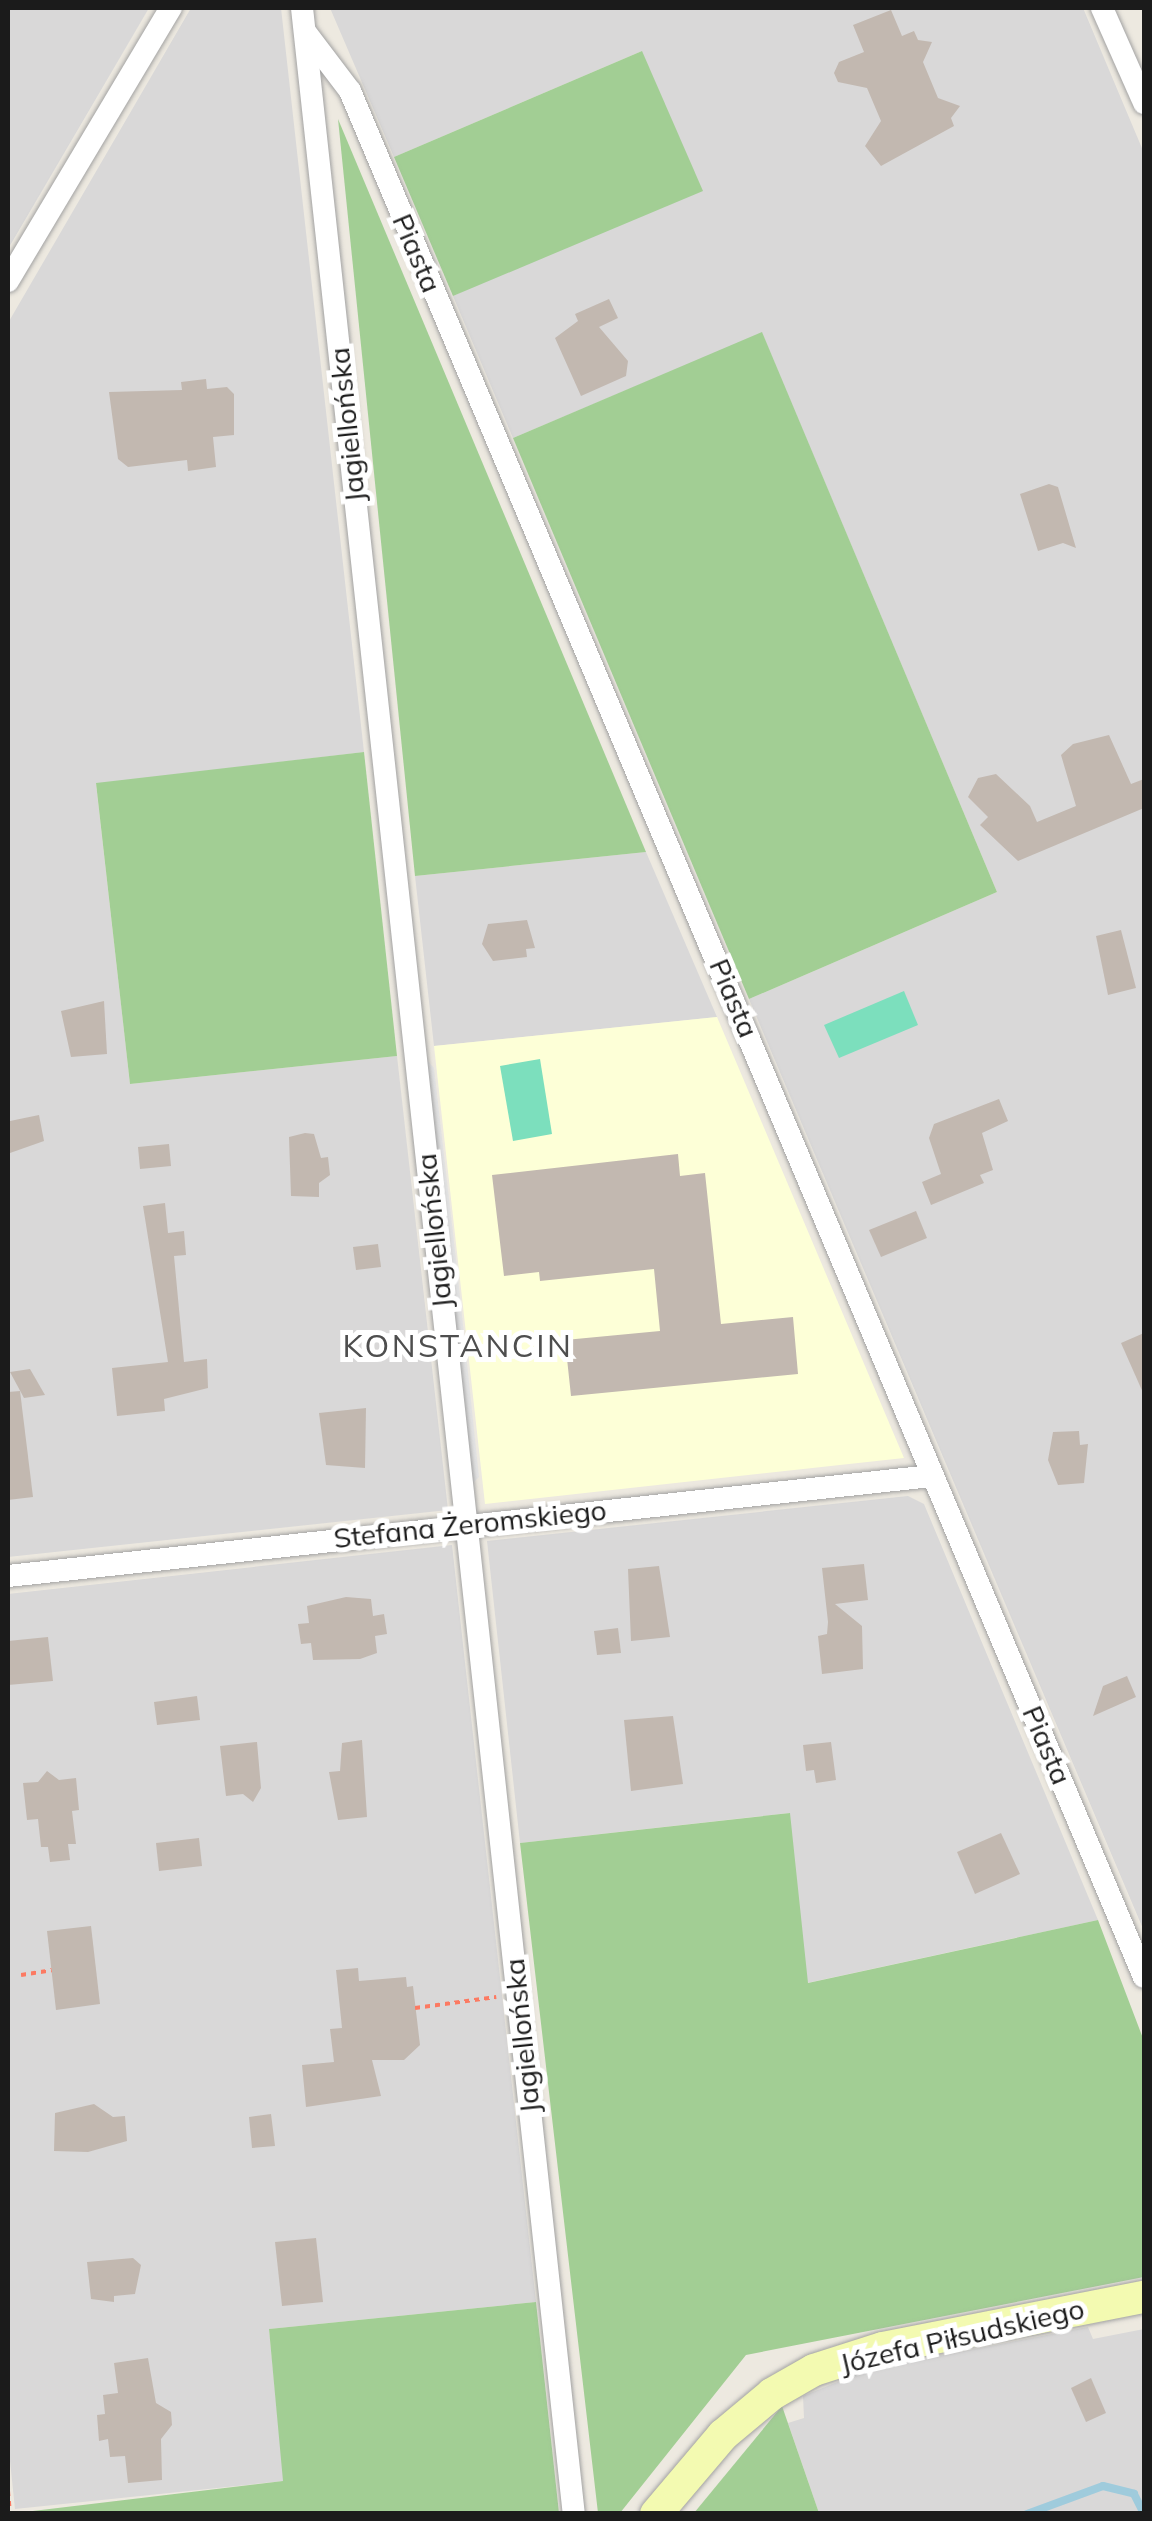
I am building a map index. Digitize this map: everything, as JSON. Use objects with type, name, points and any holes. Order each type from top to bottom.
[{"type":"street","points":[[8,281],[171,8]]},
{"type":"street","points":[[1102,8],[1144,103]]},
{"type":"street","name":"Piasta","points":[[303,19],[350,90],[1144,1977]]},
{"type":"street","name":"Jagiellońska","points":[[303,19],[574,2514]]},
{"type":"street","name":"Stefana Żeromskiego","points":[[8,1576],[932,1476]]},
{"type":"street","name":"Józefa Piłsudskiego","points":[[656,2514],[723,2435],[772,2394],[814,2370],[883,2348],[1144,2297]]},
{"type":"path","points":[[22,1974],[52,1970]]},
{"type":"path","points":[[415,2008],[501,1997]]},
{"type":"path","points":[[8,2491],[10,2514]]},
{"type":"shaded area","points":[[8,8],[149,8],[8,249]]},
{"type":"shaded area","points":[[191,8],[281,8],[364,752],[96,784],[130,1084],[397,1056],[448,1510],[8,1557],[8,323]]},
{"type":"shaded area","points":[[330,8],[1083,8],[1144,153],[1144,1931],[749,999],[997,892],[762,333],[513,438],[453,296],[470,288],[642,51],[394,157]]},
{"type":"shaded area","points":[[646,852],[717,1017],[434,1046],[415,876]]},
{"type":"shaded area","points":[[717,1017],[904,1458],[485,1504],[434,1046]]},
{"type":"shaded area","points":[[425,1058],[434,1068],[457,1268],[479,1477],[472,1484]]},
{"type":"shaded area","points":[[908,1496],[924,1504],[1098,1920],[807,1983],[789,1813],[520,1843],[487,1541]]},
{"type":"shaded area","points":[[452,1545],[536,2302],[269,2329],[284,2481],[15,2509],[8,2442],[8,1594]]},
{"type":"shaded area","points":[[1088,2327],[1093,2339],[1144,2329],[1144,2513],[819,2513],[788,2423],[804,2418],[803,2396],[867,2370]]},
{"type":"green space","points":[[642,51],[703,191],[453,296],[394,157]]},
{"type":"green space","points":[[338,119],[646,852],[415,876]]},
{"type":"green space","points":[[762,332],[997,892],[749,999],[513,438]]},
{"type":"green space","points":[[364,752],[397,1056],[130,1084],[96,783]]},
{"type":"green space","points":[[904,991],[918,1025],[839,1058],[824,1025]]},
{"type":"green space","points":[[540,1059],[552,1134],[513,1141],[500,1066]]},
{"type":"green space","points":[[790,1813],[808,1983],[1098,1920],[1144,2041],[1144,2277],[746,2355],[620,2513],[598,2513],[520,1843]]},
{"type":"green space","points":[[536,2302],[559,2513],[16,2513],[283,2481],[269,2329]]},
{"type":"green space","points":[[782,2406],[819,2513],[694,2513]]},
{"type":"building","points":[[891,10],[902,36],[914,31],[918,40],[932,42],[923,62],[938,98],[960,106],[951,118],[954,126],[881,166],[865,146],[881,121],[867,88],[838,82],[834,73],[839,62],[864,52],[853,25]]},
{"type":"building","points":[[609,299],[618,318],[599,327],[628,361],[626,376],[581,396],[555,338],[578,321],[575,314]]},
{"type":"building","points":[[206,379],[207,389],[227,387],[234,394],[234,435],[213,437],[216,467],[188,471],[187,460],[128,467],[118,459],[109,392],[182,390],[181,382]]},
{"type":"building","points":[[1049,484],[1058,487],[1076,548],[1063,543],[1038,551],[1020,494]]},
{"type":"building","points":[[1109,735],[1131,784],[1144,779],[1144,808],[1018,861],[980,825],[988,817],[968,797],[978,778],[996,774],[1030,806],[1037,822],[1076,806],[1061,755],[1073,744]]},
{"type":"building","points":[[527,920],[535,948],[526,949],[527,957],[493,961],[482,944],[488,924]]},
{"type":"building","points":[[1121,930],[1136,988],[1108,995],[1096,936]]},
{"type":"building","points":[[104,1001],[107,1054],[71,1057],[61,1011]]},
{"type":"building","points":[[999,1099],[1008,1121],[982,1133],[993,1170],[980,1175],[984,1183],[931,1205],[922,1182],[941,1174],[929,1138],[934,1124]]},
{"type":"building","points":[[39,1115],[44,1141],[10,1153],[10,1121]]},
{"type":"building","points":[[314,1134],[321,1158],[328,1157],[330,1175],[319,1183],[319,1197],[291,1196],[289,1137]]},
{"type":"building","points":[[169,1144],[171,1166],[140,1169],[138,1147]]},
{"type":"building","points":[[678,1154],[680,1176],[705,1173],[721,1324],[793,1317],[798,1374],[571,1396],[565,1340],[660,1331],[654,1269],[540,1281],[539,1272],[504,1276],[492,1175]]},
{"type":"building","points":[[165,1203],[168,1233],[184,1231],[186,1255],[174,1256],[184,1362],[207,1359],[208,1388],[164,1399],[165,1411],[117,1416],[112,1368],[168,1362],[143,1206]]},
{"type":"building","points":[[916,1211],[927,1238],[881,1257],[869,1230]]},
{"type":"building","points":[[378,1244],[381,1267],[356,1270],[353,1247]]},
{"type":"building","points":[[1144,1333],[1144,1395],[1121,1343]]},
{"type":"building","points":[[30,1369],[45,1395],[24,1398],[10,1372]]},
{"type":"building","points":[[20,1391],[33,1497],[8,1500],[8,1392]]},
{"type":"building","points":[[366,1408],[365,1468],[326,1465],[319,1413]]},
{"type":"building","points":[[1079,1431],[1080,1445],[1088,1444],[1084,1483],[1058,1485],[1048,1460],[1053,1432]]},
{"type":"building","points":[[864,1564],[868,1600],[835,1604],[862,1626],[863,1669],[822,1674],[818,1636],[827,1634],[828,1622],[822,1568]]},
{"type":"building","points":[[659,1566],[670,1637],[631,1641],[628,1569]]},
{"type":"building","points":[[346,1597],[371,1599],[373,1616],[384,1614],[387,1634],[375,1636],[377,1653],[360,1659],[313,1660],[311,1643],[301,1644],[298,1624],[309,1623],[307,1606]]},
{"type":"building","points":[[618,1628],[621,1653],[597,1655],[594,1631]]},
{"type":"building","points":[[48,1637],[53,1681],[8,1685],[8,1641]]},
{"type":"building","points":[[1127,1676],[1136,1697],[1093,1716],[1103,1686]]},
{"type":"building","points":[[197,1696],[200,1720],[157,1725],[154,1702]]},
{"type":"building","points":[[673,1716],[683,1784],[631,1791],[624,1720]]},
{"type":"building","points":[[362,1740],[367,1817],[338,1820],[329,1772],[340,1771],[342,1743]]},
{"type":"building","points":[[257,1742],[261,1788],[253,1802],[243,1794],[226,1796],[220,1746]]},
{"type":"building","points":[[831,1742],[836,1780],[816,1783],[814,1770],[806,1771],[803,1745]]},
{"type":"building","points":[[47,1771],[59,1780],[76,1778],[79,1810],[72,1811],[76,1844],[68,1844],[70,1860],[50,1862],[48,1847],[41,1847],[38,1819],[27,1820],[23,1783],[38,1782]]},
{"type":"building","points":[[1001,1833],[1020,1874],[975,1894],[957,1852]]},
{"type":"building","points":[[199,1838],[202,1866],[159,1871],[156,1843]]},
{"type":"building","points":[[91,1926],[100,2004],[56,2010],[47,1931]]},
{"type":"building","points":[[358,1968],[359,1981],[406,1977],[407,1987],[413,1986],[420,2045],[404,2060],[372,2060],[381,2096],[306,2107],[302,2065],[334,2062],[330,2029],[342,2028],[336,1970]]},
{"type":"building","points":[[94,2104],[113,2117],[125,2116],[127,2141],[88,2152],[54,2151],[55,2113]]},
{"type":"building","points":[[271,2114],[275,2146],[252,2148],[249,2117]]},
{"type":"building","points":[[316,2238],[323,2302],[282,2306],[275,2242]]},
{"type":"building","points":[[133,2258],[141,2265],[135,2294],[114,2296],[114,2302],[91,2299],[87,2262]]},
{"type":"building","points":[[148,2358],[156,2403],[171,2412],[172,2425],[161,2439],[162,2480],[128,2483],[125,2456],[110,2457],[108,2439],[99,2441],[97,2415],[105,2414],[103,2395],[118,2393],[114,2363]]},
{"type":"building","points":[[1091,2378],[1106,2413],[1086,2422],[1071,2388]]},
{"type":"waterway","points":[[1027,2514],[1103,2486],[1134,2494],[1144,2514]]},
{"type":"district","name":"KONSTANCIN","points":[[458,1345]]}]
